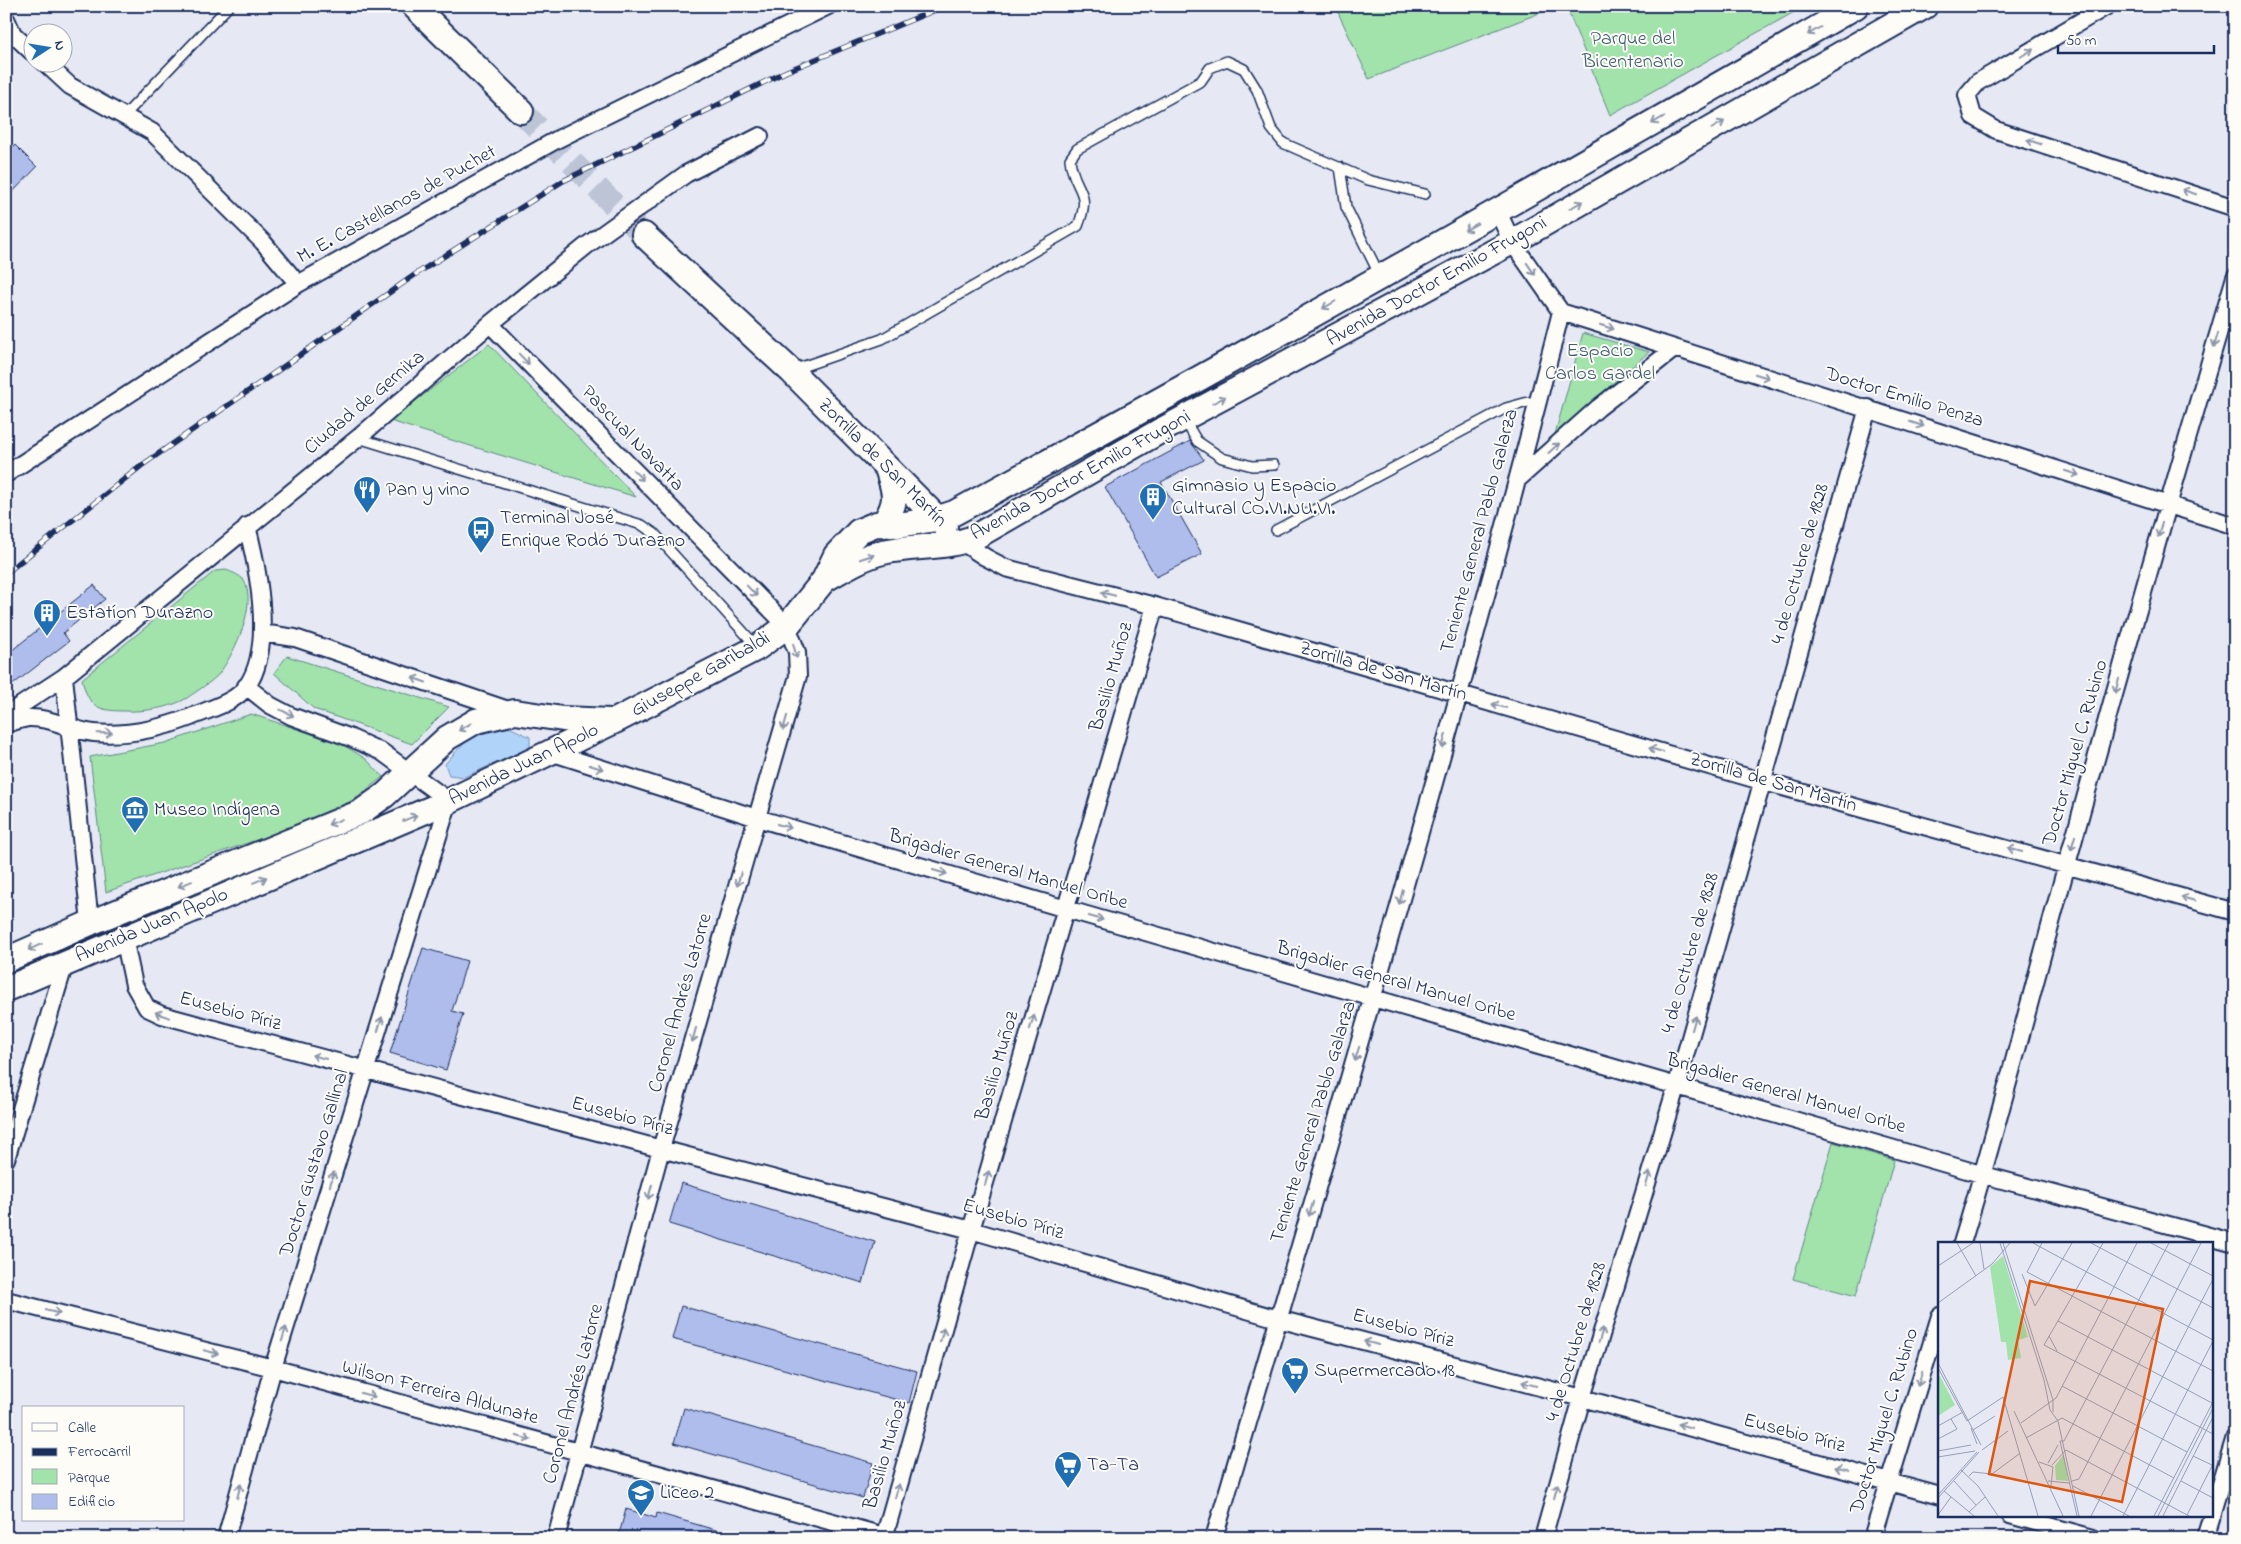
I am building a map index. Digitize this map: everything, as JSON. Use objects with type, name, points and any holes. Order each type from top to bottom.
[{"type":"street","points":[[414,6],[521,112]]},
{"type":"street","name":"M. E. Castellanos de Puchet","points":[[6,474],[298,284],[558,139],[828,6]]},
{"type":"street","name":"Avenida Doctor Emilio Frugoni","points":[[824,580],[836,555],[859,531],[876,524],[898,525],[936,519],[954,513],[1172,395],[1498,212],[1856,6]]},
{"type":"street","name":"Avenida Doctor Emilio Frugoni","points":[[824,580],[859,560],[884,552],[962,542],[1184,418],[1512,242],[1925,6]]},
{"type":"street","points":[[2107,6],[1978,82],[1967,95],[1973,116],[1996,130],[2235,208]]},
{"type":"street","points":[[6,19],[13,34],[22,43]]},
{"type":"street","points":[[55,72],[70,86],[152,132],[263,242],[298,284]]},
{"type":"street","name":"Ciudad de Gernika","points":[[6,715],[64,677],[358,438],[490,324],[586,246],[657,193],[686,174],[760,136]]},
{"type":"street","points":[[1498,212],[1512,242],[1561,312]]},
{"type":"street","name":"Zorrilla de San Martín","points":[[644,235],[791,371],[936,519],[962,542],[1006,568],[1155,606],[1761,781],[2067,864],[2235,912]]},
{"type":"street","name":"Doctor Miguel C. Rubino","points":[[1962,1242],[1984,1175],[2067,864],[2167,504],[2235,277]]},
{"type":"street","name":"Doctor Emilio Penza","points":[[1561,312],[2235,526]]},
{"type":"street","name":"Teniente General Pablo Galarza","points":[[1214,1538],[1374,998],[1517,480],[1561,312]]},
{"type":"street","name":"Pascual Navatta","points":[[490,324],[786,626]]},
{"type":"street","points":[[1517,480],[1598,408],[1674,349]]},
{"type":"street","points":[[1172,395],[1184,418]]},
{"type":"street","name":"4 de Octubre de 1828","points":[[1543,1538],[1582,1398],[1677,1084],[1761,781],[1868,408]]},
{"type":"street","points":[[883,524],[892,511],[896,494],[886,466]]},
{"type":"street","points":[[6,724],[27,718],[46,720],[68,728],[94,733],[128,732],[176,723],[230,700],[246,686],[259,653],[262,633],[259,587],[248,526]]},
{"type":"street","name":"Giuseppe Garibaldi","points":[[615,722],[757,648],[786,626],[824,580]]},
{"type":"street","name":"Basilio Muñoz","points":[[887,1537],[971,1230],[1155,606]]},
{"type":"street","name":"Coronel Andrés Latorre","points":[[556,1538],[661,1149],[798,676],[797,652],[786,626]]},
{"type":"street","points":[[262,633],[295,638],[515,712]]},
{"type":"street","points":[[64,677],[90,923]]},
{"type":"street","points":[[246,686],[277,709],[374,749],[449,801]]},
{"type":"street","name":"Avenida Juan Apolo","points":[[6,960],[90,923],[360,812],[385,795],[411,773],[447,738],[476,721],[515,712],[615,722]]},
{"type":"street","points":[[541,716],[546,727],[550,752]]},
{"type":"street","name":"Avenida Juan Apolo","points":[[6,989],[449,801],[615,722]]},
{"type":"street","name":"Brigadier General Manuel Oribe","points":[[550,752],[757,818],[1066,909],[1677,1084],[1984,1175],[2235,1243]]},
{"type":"street","name":"Doctor Gustavo Gallinal","points":[[226,1538],[273,1368],[449,801]]},
{"type":"street","name":"Eusebio Píriz","points":[[124,938],[134,985],[148,1008],[162,1016],[971,1230],[1278,1319],[1582,1398],[1938,1495]]},
{"type":"street","points":[[6,1159],[65,963]]},
{"type":"street","name":"Wilson Ferreira Aldunate","points":[[6,1300],[273,1368],[887,1537]]},
{"type":"street","name":"Doctor Miguel C. Rubino","points":[[1872,1538],[1938,1322]]},
{"type":"street","points":[[2214,1507],[2235,1437]]},
{"type":"street","points":[[2014,1516],[2093,1538]]},
{"type":"street","points":[[2205,1538],[2211,1516]]},
{"type":"lane","points":[[124,116],[228,6]]},
{"type":"lane","points":[[791,371],[882,339],[1078,226],[1084,212],[1084,195],[1071,171],[1070,159],[1077,149],[1201,81],[1210,68],[1227,61],[1244,69],[1257,90],[1271,128],[1283,143],[1368,180],[1425,194]]},
{"type":"lane","points":[[1340,167],[1346,207],[1380,277]]},
{"type":"lane","points":[[1276,530],[1506,408],[1528,402],[1538,402]]},
{"type":"lane","points":[[1184,418],[1196,440],[1222,458],[1252,466],[1274,465]]},
{"type":"lane","points":[[358,438],[642,525],[655,534],[757,648]]},
{"type":"green space","points":[[1335,6],[1558,6],[1369,79]]},
{"type":"green space","name":"Parque del Bicentenario","points":[[1566,6],[1805,6],[1610,115]]},
{"type":"green space","name":"Espacio Carlos Gardel","points":[[1583,333],[1649,352],[1555,434]]},
{"type":"green space","points":[[489,344],[636,497],[390,421]]},
{"type":"green space","points":[[226,570],[243,579],[247,589],[248,601],[246,615],[237,642],[218,675],[187,698],[157,709],[115,711],[100,708],[91,701],[84,688],[82,679],[215,571]]},
{"type":"green space","points":[[287,656],[449,707],[412,744],[314,709],[274,673]]},
{"type":"green space","points":[[251,714],[340,743],[366,759],[383,777],[337,812],[106,892],[90,757],[165,743]]},
{"type":"green space","points":[[1833,1142],[1894,1160],[1856,1296],[1793,1279]]},
{"type":"water","points":[[509,727],[530,737],[530,748],[464,777],[449,775],[445,764],[472,737],[487,731]]},
{"type":"building","points":[[15,145],[37,167],[6,199],[6,154]]},
{"type":"building","name":"Gimnasio y Espacio Cultural CO.VI.NU.VI.","points":[[1190,441],[1204,460],[1161,482],[1202,554],[1156,577],[1105,487]]},
{"type":"building","name":"Estatíon Durazno","points":[[94,585],[105,599],[63,633],[69,641],[6,690],[6,655]]},
{"type":"building","points":[[423,948],[467,961],[452,1011],[463,1014],[446,1070],[390,1053]]},
{"type":"building","points":[[681,1183],[875,1242],[863,1283],[669,1224]]},
{"type":"building","points":[[681,1306],[917,1371],[909,1403],[672,1339]]},
{"type":"building","points":[[684,1408],[873,1463],[863,1498],[674,1443]]},
{"type":"building","points":[[626,1509],[656,1518],[657,1513],[726,1533],[726,1538],[618,1538]]},
{"type":"tunnel","points":[[521,111],[644,235]]},
{"type":"railway","points":[[6,573],[141,466],[416,274],[563,181],[787,71],[945,6]]},
{"type":"place","name":"Pan y vino","points":[[367,514]]},
{"type":"place","name":"Gimnasio y Espacio Cultural CO.VI.NU.VI.","points":[[1153,521]]},
{"type":"place","name":"Terminal José Enrique Rodó Durazno","points":[[481,554]]},
{"type":"place","name":"Estatíon Durazno","points":[[47,637]]},
{"type":"place","name":"Museo Indígena","points":[[135,834]]},
{"type":"place","name":"Supermercado 18","points":[[1295,1395]]},
{"type":"place","name":"Ta-Ta","points":[[1068,1489]]},
{"type":"place","name":"Liceo 2","points":[[641,1517]]}]
